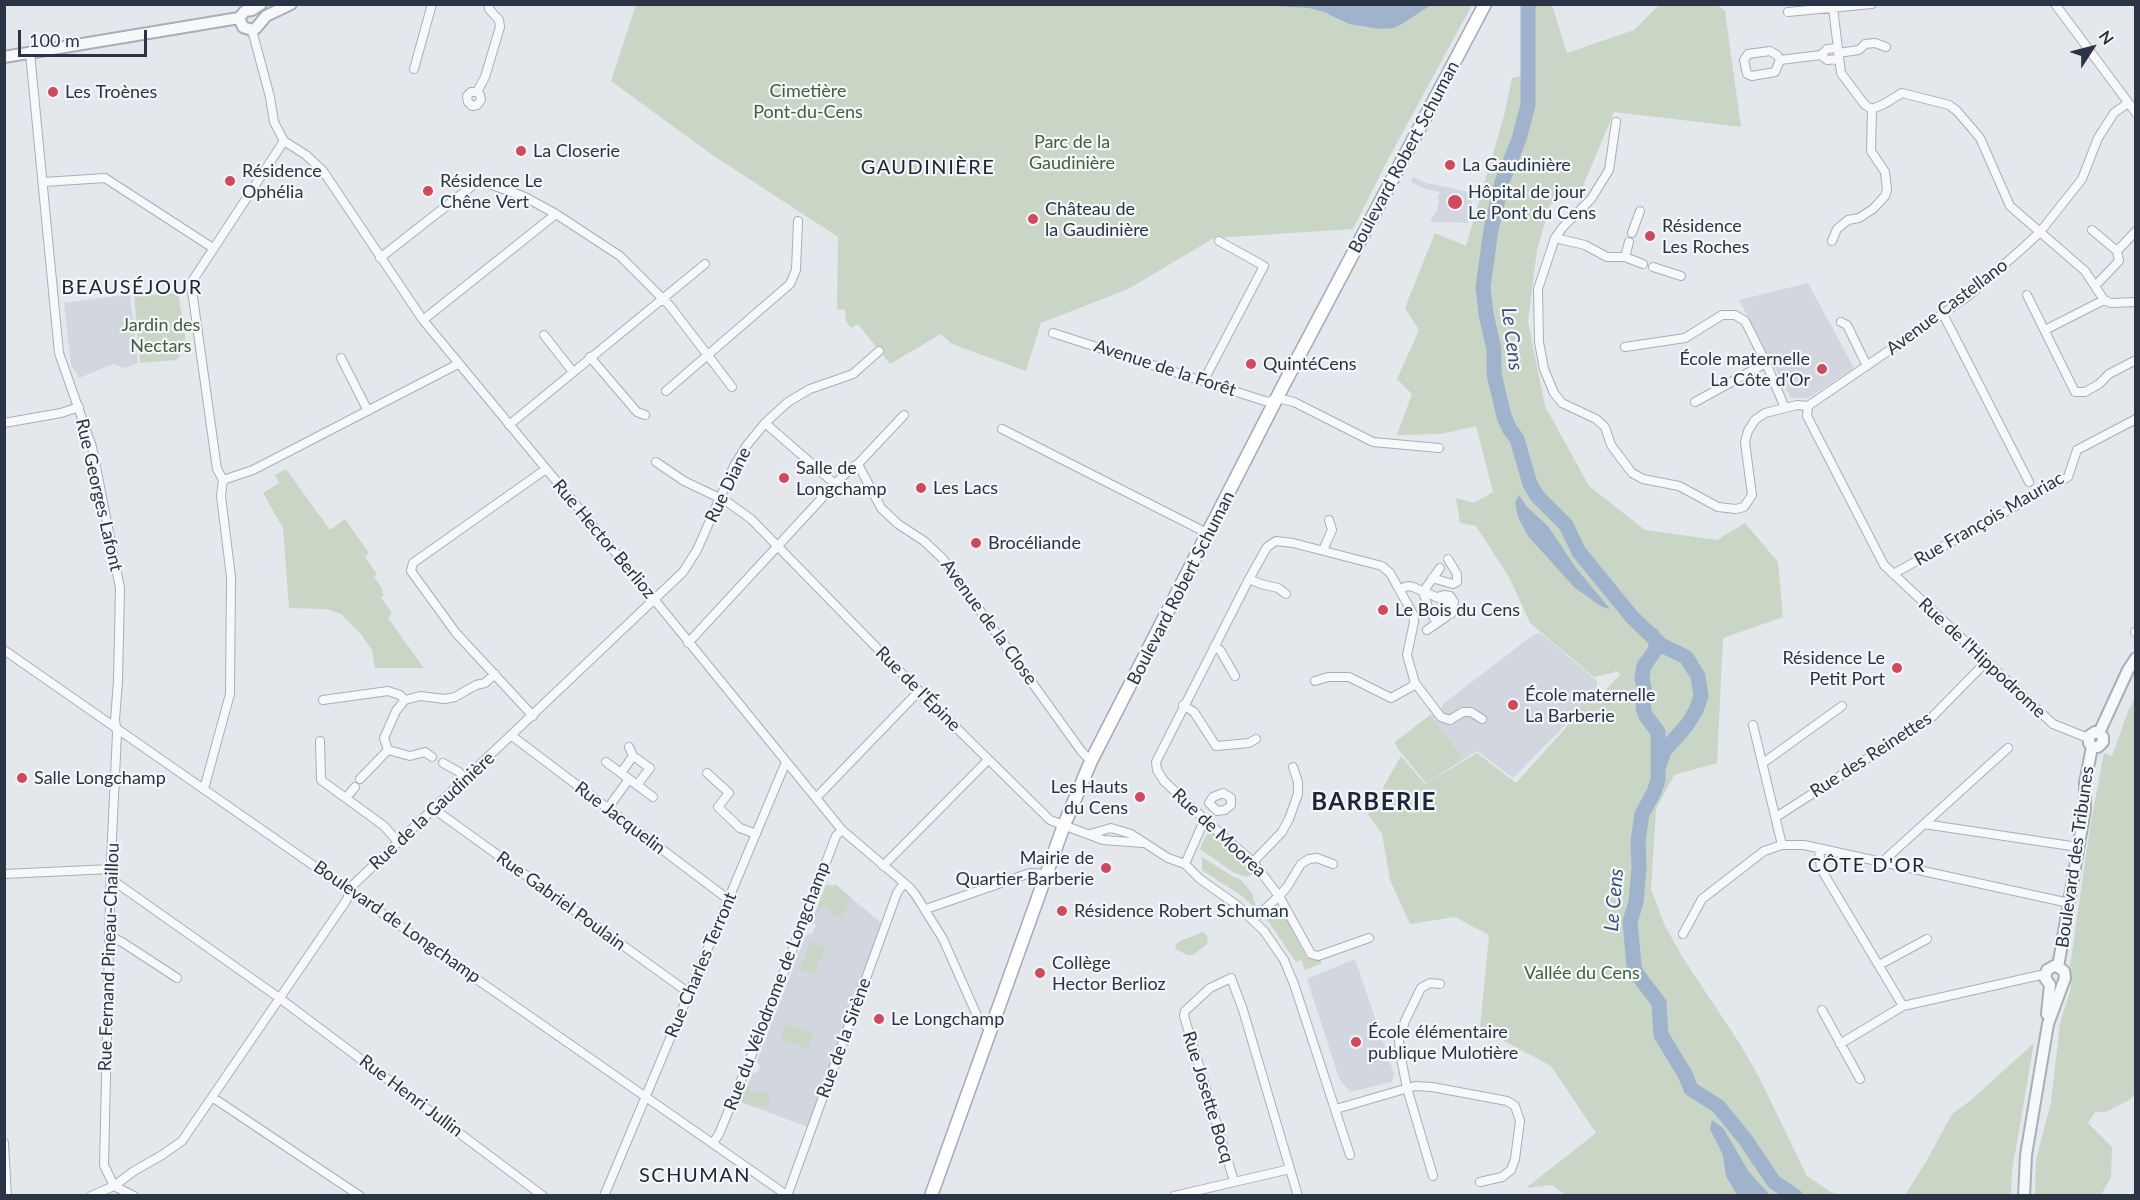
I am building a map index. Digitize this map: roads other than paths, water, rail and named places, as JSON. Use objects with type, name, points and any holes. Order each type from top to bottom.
[{"type":"main road","name":"Boulevard Robert Schuman","points":[[931,1196],[1064,825],[1091,761],[1277,398],[1485,4]]},
{"type":"street","points":[[239,18],[243,27],[256,25],[272,12],[291,4]]},
{"type":"street","points":[[414,69],[432,4]]},
{"type":"street","points":[[477,92],[485,77],[500,27],[499,20],[489,9],[489,4]]},
{"type":"street","points":[[1788,12],[1872,4]]},
{"type":"street","points":[[2055,4],[2136,113]]},
{"type":"street","points":[[4,57],[239,18],[244,11],[256,7],[258,15],[256,25],[274,122],[284,141],[191,283],[217,469],[223,480],[220,496],[231,577],[230,694],[204,789]]},
{"type":"street","points":[[1833,8],[1841,73],[1866,105],[1872,109]]},
{"type":"street","points":[[1780,60],[1821,55],[1827,60],[1838,53],[1859,50],[1865,44],[1875,43],[1886,47]]},
{"type":"street","points":[[1770,51],[1780,60],[1775,72],[1752,76],[1747,74],[1744,60],[1748,54],[1770,51]]},
{"type":"street","name":"Rue Georges Lafont","points":[[30,53],[44,182],[58,353],[92,447],[120,588],[116,726]]},
{"type":"street","points":[[1872,109],[1902,93],[1941,102],[1957,111],[1980,138],[2004,197],[2010,206],[2085,271],[2104,300],[2111,303],[2136,302]]},
{"type":"street","name":"Avenue Castellano","points":[[1808,406],[1943,314],[1999,270],[2040,232],[2082,179],[2093,148],[2114,113],[2128,103]]},
{"type":"street","points":[[1832,241],[1837,229],[1848,220],[1859,218],[1873,209],[1885,196],[1887,190],[1885,172],[1871,151],[1872,109]]},
{"type":"street","points":[[1616,122],[1609,170],[1596,193],[1555,238],[1539,289],[1539,342],[1544,369],[1554,393],[1562,403],[1596,419],[1605,427],[1611,445],[1632,473],[1643,478],[1679,486],[1718,507],[1736,509],[1744,507],[1752,495],[1745,442],[1748,431],[1755,420],[1765,413],[1797,405],[1808,406]]},
{"type":"street","name":"Rue Hector Berlioz","points":[[284,141],[321,167],[423,320],[654,598],[688,643],[842,830],[904,883],[926,909],[943,939],[979,1020],[990,1029]]},
{"type":"street","points":[[44,182],[105,178],[213,248]]},
{"type":"street","points":[[380,258],[477,182],[525,197],[556,214],[620,256],[663,299],[732,387]]},
{"type":"street","points":[[1632,233],[1640,210]]},
{"type":"street","points":[[423,320],[556,214]]},
{"type":"street","points":[[666,391],[790,284],[796,270],[798,221]]},
{"type":"street","points":[[2092,230],[2117,251],[2119,261],[2095,286]]},
{"type":"street","points":[[2117,251],[2136,231]]},
{"type":"street","points":[[1555,238],[1585,245],[1607,257],[1624,257],[1643,264]]},
{"type":"street","points":[[1204,380],[1264,266],[1219,241]]},
{"type":"street","points":[[1624,257],[1629,242]]},
{"type":"street","points":[[509,425],[705,264]]},
{"type":"street","points":[[1653,267],[1681,276]]},
{"type":"street","points":[[2027,295],[2075,392],[2085,392],[2099,384],[2109,374],[2136,360]]},
{"type":"street","points":[[2045,330],[2104,300]]},
{"type":"street","points":[[1943,314],[2029,482]]},
{"type":"street","points":[[1625,347],[1685,338],[1722,315],[1735,315],[1745,321],[1785,408]]},
{"type":"street","points":[[1844,324],[1867,366]]},
{"type":"street","name":"Avenue de la Forêt","points":[[1053,333],[1268,402],[1277,398],[1294,402],[1373,442],[1439,448]]},
{"type":"street","points":[[544,335],[573,372]]},
{"type":"street","name":"Rue Diane","points":[[654,598],[692,560],[738,459],[765,423],[788,402],[810,388],[854,374],[879,351]]},
{"type":"street","points":[[591,357],[637,412],[645,415]]},
{"type":"street","points":[[341,358],[368,411]]},
{"type":"street","points":[[1695,402],[1766,363]]},
{"type":"street","points":[[223,480],[253,470],[458,364]]},
{"type":"street","name":"Rue de l'Hippodrome","points":[[1808,406],[1807,413],[1810,423],[1884,565],[2053,724],[2090,743]]},
{"type":"street","points":[[4,423],[61,413],[78,407]]},
{"type":"street","points":[[688,643],[835,484],[858,464],[904,415]]},
{"type":"street","name":"Rue François Mauriac","points":[[1893,574],[2068,477],[2077,450],[2136,419]]},
{"type":"street","points":[[765,423],[835,484]]},
{"type":"street","points":[[1002,429],[1209,534]]},
{"type":"street","name":"Rue de l'Épine","points":[[656,462],[684,481],[719,497],[751,519],[919,691],[1050,820],[1103,840],[1143,843]]},
{"type":"street","name":"Avenue de la Close","points":[[858,464],[881,508],[898,524],[924,541],[943,559],[1082,752],[1091,761]]},
{"type":"street","points":[[533,716],[456,633],[411,571],[411,566],[546,469]]},
{"type":"street","points":[[1329,520],[1332,530],[1323,550],[1382,566],[1390,573],[1412,610],[1414,618],[1407,655],[1415,683],[1441,717],[1450,720],[1463,712],[1471,712],[1482,719]]},
{"type":"street","name":"Rue de Moorea","points":[[1253,920],[1279,896],[1252,862],[1201,819],[1164,781],[1156,765],[1157,756],[1267,547],[1276,541],[1323,550]]},
{"type":"street","points":[[1432,578],[1453,584],[1457,582],[1457,574],[1448,559]]},
{"type":"street","points":[[1423,592],[1440,568]]},
{"type":"street","points":[[1249,579],[1278,588],[1286,594]]},
{"type":"street","points":[[1399,589],[1408,586],[1437,597],[1450,613],[1427,630]]},
{"type":"street","points":[[1423,592],[1429,610],[1437,623]]},
{"type":"street","name":"Rue de la Gaudinière","points":[[91,1196],[114,1186],[177,1145],[187,1134],[360,878],[533,716],[654,598]]},
{"type":"street","points":[[1214,647],[1220,650],[1235,676]]},
{"type":"street","name":"Boulevard de Longchamp","points":[[4,650],[788,1195]]},
{"type":"street","name":"Boulevard des Tribunes","points":[[2052,981],[2065,975],[2058,967],[2085,809],[2085,783],[2090,743],[2098,747],[2102,744],[2104,739],[2100,733],[2128,670],[2136,658]]},
{"type":"street","name":"Rue des Reinettes","points":[[1776,817],[1932,717],[1986,662]]},
{"type":"street","points":[[388,750],[384,738],[396,711],[405,700],[420,696],[437,699],[455,697],[476,684],[485,683],[495,674]]},
{"type":"street","points":[[1315,681],[1328,677],[1348,677],[1391,698],[1415,683]]},
{"type":"street","points":[[322,700],[388,691],[405,700]]},
{"type":"street","points":[[816,798],[919,691]]},
{"type":"street","points":[[1183,705],[1194,712],[1216,747],[1249,743],[1256,739]]},
{"type":"street","points":[[1763,763],[1842,706]]},
{"type":"street","points":[[1754,725],[1782,845]]},
{"type":"street","name":"Rue Fernand Pineau-Chaillou","points":[[114,1186],[104,1166],[116,726]]},
{"type":"street","name":"Rue Jacquelin","points":[[512,736],[729,900]]},
{"type":"street","points":[[320,741],[321,780],[384,826],[398,842]]},
{"type":"street","points":[[629,747],[633,756],[650,768],[638,785]]},
{"type":"street","points":[[1881,863],[2007,748]]},
{"type":"street","points":[[388,750],[410,756],[425,752],[432,757]]},
{"type":"street","points":[[360,779],[388,750]]},
{"type":"street","points":[[621,773],[633,756]]},
{"type":"street","points":[[883,866],[988,760]]},
{"type":"street","points":[[606,762],[652,797]]},
{"type":"street","name":"Rue Charles Terront","points":[[604,1196],[786,762]]},
{"type":"street","points":[[443,763],[466,779]]},
{"type":"street","points":[[1252,862],[1282,832],[1289,819],[1298,794],[1298,782],[1293,767]]},
{"type":"street","points":[[707,773],[729,793],[717,807],[741,828],[756,834]]},
{"type":"street","points":[[608,808],[629,779]]},
{"type":"street","points":[[346,798],[355,787]]},
{"type":"street","points":[[1185,864],[1201,819],[1212,807]]},
{"type":"street","name":"Rue Gabriel Poulain","points":[[434,809],[689,993]]},
{"type":"street","points":[[1924,824],[2078,847]]},
{"type":"street","points":[[1090,834],[1108,828],[1118,829],[1131,834],[1168,858],[1185,864],[1200,879],[1238,906],[1271,940],[1287,967],[1350,1155]]},
{"type":"street","name":"Rue du Vélodrome de Longchamp","points":[[713,1143],[719,1134],[761,1032],[836,836],[842,830]]},
{"type":"street","points":[[1683,934],[1702,899],[1764,851],[1782,845],[1820,848],[2069,903]]},
{"type":"street","points":[[1820,848],[1821,869],[1903,1006]]},
{"type":"street","points":[[1333,864],[1317,858],[1309,859],[1301,864],[1292,881],[1279,896],[1311,954],[1318,956],[1369,938]]},
{"type":"street","points":[[4,873],[111,873]]},
{"type":"street","name":"Rue Henri Jullin","points":[[111,873],[118,884],[278,997],[543,1196]]},
{"type":"street","points":[[926,909],[1030,873],[1047,874]]},
{"type":"street","name":"Rue de la Sirène","points":[[788,1195],[897,893],[904,883]]},
{"type":"street","points":[[109,939],[116,939],[177,978]]},
{"type":"street","points":[[1879,965],[1927,939]]},
{"type":"street","points":[[2024,1196],[2026,1155],[2048,1024],[2052,981],[2050,967],[2058,967]]},
{"type":"street","name":"Rue Josette Bocq","points":[[1234,1181],[1184,1016],[1185,1011],[1210,988],[1231,978],[1290,1169]]},
{"type":"street","points":[[1840,1044],[1903,1006],[2052,981]]},
{"type":"street","points":[[1433,1176],[1407,1088],[1400,1053],[1400,1034],[1421,988],[1430,983],[1440,984]]},
{"type":"street","points":[[1822,1010],[1860,1079]]},
{"type":"street","points":[[1336,1109],[1415,1086],[1507,1101],[1515,1106],[1520,1121],[1515,1159],[1511,1170],[1502,1177],[1480,1182]]},
{"type":"street","points":[[212,1097],[360,1196]]},
{"type":"street","points":[[4,1143],[7,1196]]},
{"type":"street","points":[[1174,1196],[1290,1169],[1298,1196]]},
{"type":"street","points":[[109,1196],[114,1186],[134,1196]]},
{"type":"water","points":[[1258,5],[1431,5],[1402,24],[1393,28],[1380,29],[1349,24],[1324,12],[1309,8]]},
{"type":"water","points":[[1519,495],[1527,507],[1548,526],[1576,568],[1610,609],[1602,607],[1574,587],[1528,536],[1518,517],[1515,502]]},
{"type":"water","points":[[1712,1120],[1723,1128],[1749,1172],[1770,1195],[1737,1195],[1726,1176],[1723,1155],[1710,1129]]},
{"type":"waterway","name":"Le Cens","points":[[1528,4],[1528,105],[1519,139],[1502,182],[1491,230],[1483,287],[1494,349],[1494,374],[1504,416],[1517,439],[1530,484],[1537,496],[1566,525],[1579,552],[1632,617],[1661,645],[1686,657],[1698,676],[1701,696],[1696,710],[1687,725],[1664,751],[1658,769]]},
{"type":"waterway","name":"Le Cens","points":[[1652,635],[1656,642],[1656,649],[1644,666],[1643,708],[1658,732],[1658,780],[1642,814],[1638,841],[1639,868],[1636,902],[1630,922],[1634,966],[1637,974],[1659,1003],[1661,1035],[1685,1074],[1691,1089],[1718,1106],[1745,1139],[1774,1182],[1795,1196]]},
{"type":"place","name":"Les Troènes","points":[[53,92]]},
{"type":"place","name":"La Closerie","points":[[521,151]]},
{"type":"place","name":"La Gaudinière","points":[[1450,165]]},
{"type":"place","name":"Résidence Ophélia","points":[[230,181]]},
{"type":"place","name":"Résidence Le Chêne Vert","points":[[428,191]]},
{"type":"place","name":"Hôpital de jour Le Pont du Cens","points":[[1455,202]]},
{"type":"place","name":"Château de la Gaudinière","points":[[1033,219]]},
{"type":"place","name":"Résidence Les Roches","points":[[1650,236]]},
{"type":"place","name":"QuintéCens","points":[[1251,364]]},
{"type":"place","name":"École maternelle La Côte d'Or","points":[[1822,369]]},
{"type":"place","name":"Salle de Longchamp","points":[[784,478]]},
{"type":"place","name":"Les Lacs","points":[[921,488]]},
{"type":"place","name":"Brocéliande","points":[[976,543]]},
{"type":"place","name":"Le Bois du Cens","points":[[1383,610]]},
{"type":"place","name":"Résidence Le Petit Port","points":[[1897,668]]},
{"type":"place","name":"École maternelle La Barberie","points":[[1513,705]]},
{"type":"place","name":"Salle Longchamp","points":[[22,778]]},
{"type":"place","name":"Les Hauts du Cens","points":[[1140,797]]},
{"type":"place","name":"Mairie de Quartier Barberie","points":[[1106,868]]},
{"type":"place","name":"Résidence Robert Schuman","points":[[1062,911]]},
{"type":"place","name":"Collège Hector Berlioz","points":[[1040,973]]},
{"type":"place","name":"Le Longchamp","points":[[879,1019]]},
{"type":"place","name":"École élémentaire publique Mulotière","points":[[1356,1042]]},
{"type":"district","name":"GAUDINIÈRE","points":[[928,168]]},
{"type":"district","name":"BEAUSÉJOUR","points":[[132,288]]},
{"type":"district","name":"BARBERIE","points":[[1374,802]]},
{"type":"district","name":"CÔTE D'OR","points":[[1867,866]]},
{"type":"district","name":"SCHUMAN","points":[[695,1176]]},
{"type":"park label","name":"Cimetière Pont-du-Cens","points":[[808,101]]},
{"type":"park label","name":"Parc de la Gaudinière","points":[[1072,152]]},
{"type":"park label","name":"Jardin des Nectars","points":[[161,335]]},
{"type":"park label","name":"Vallée du Cens","points":[[1582,973]]}]
